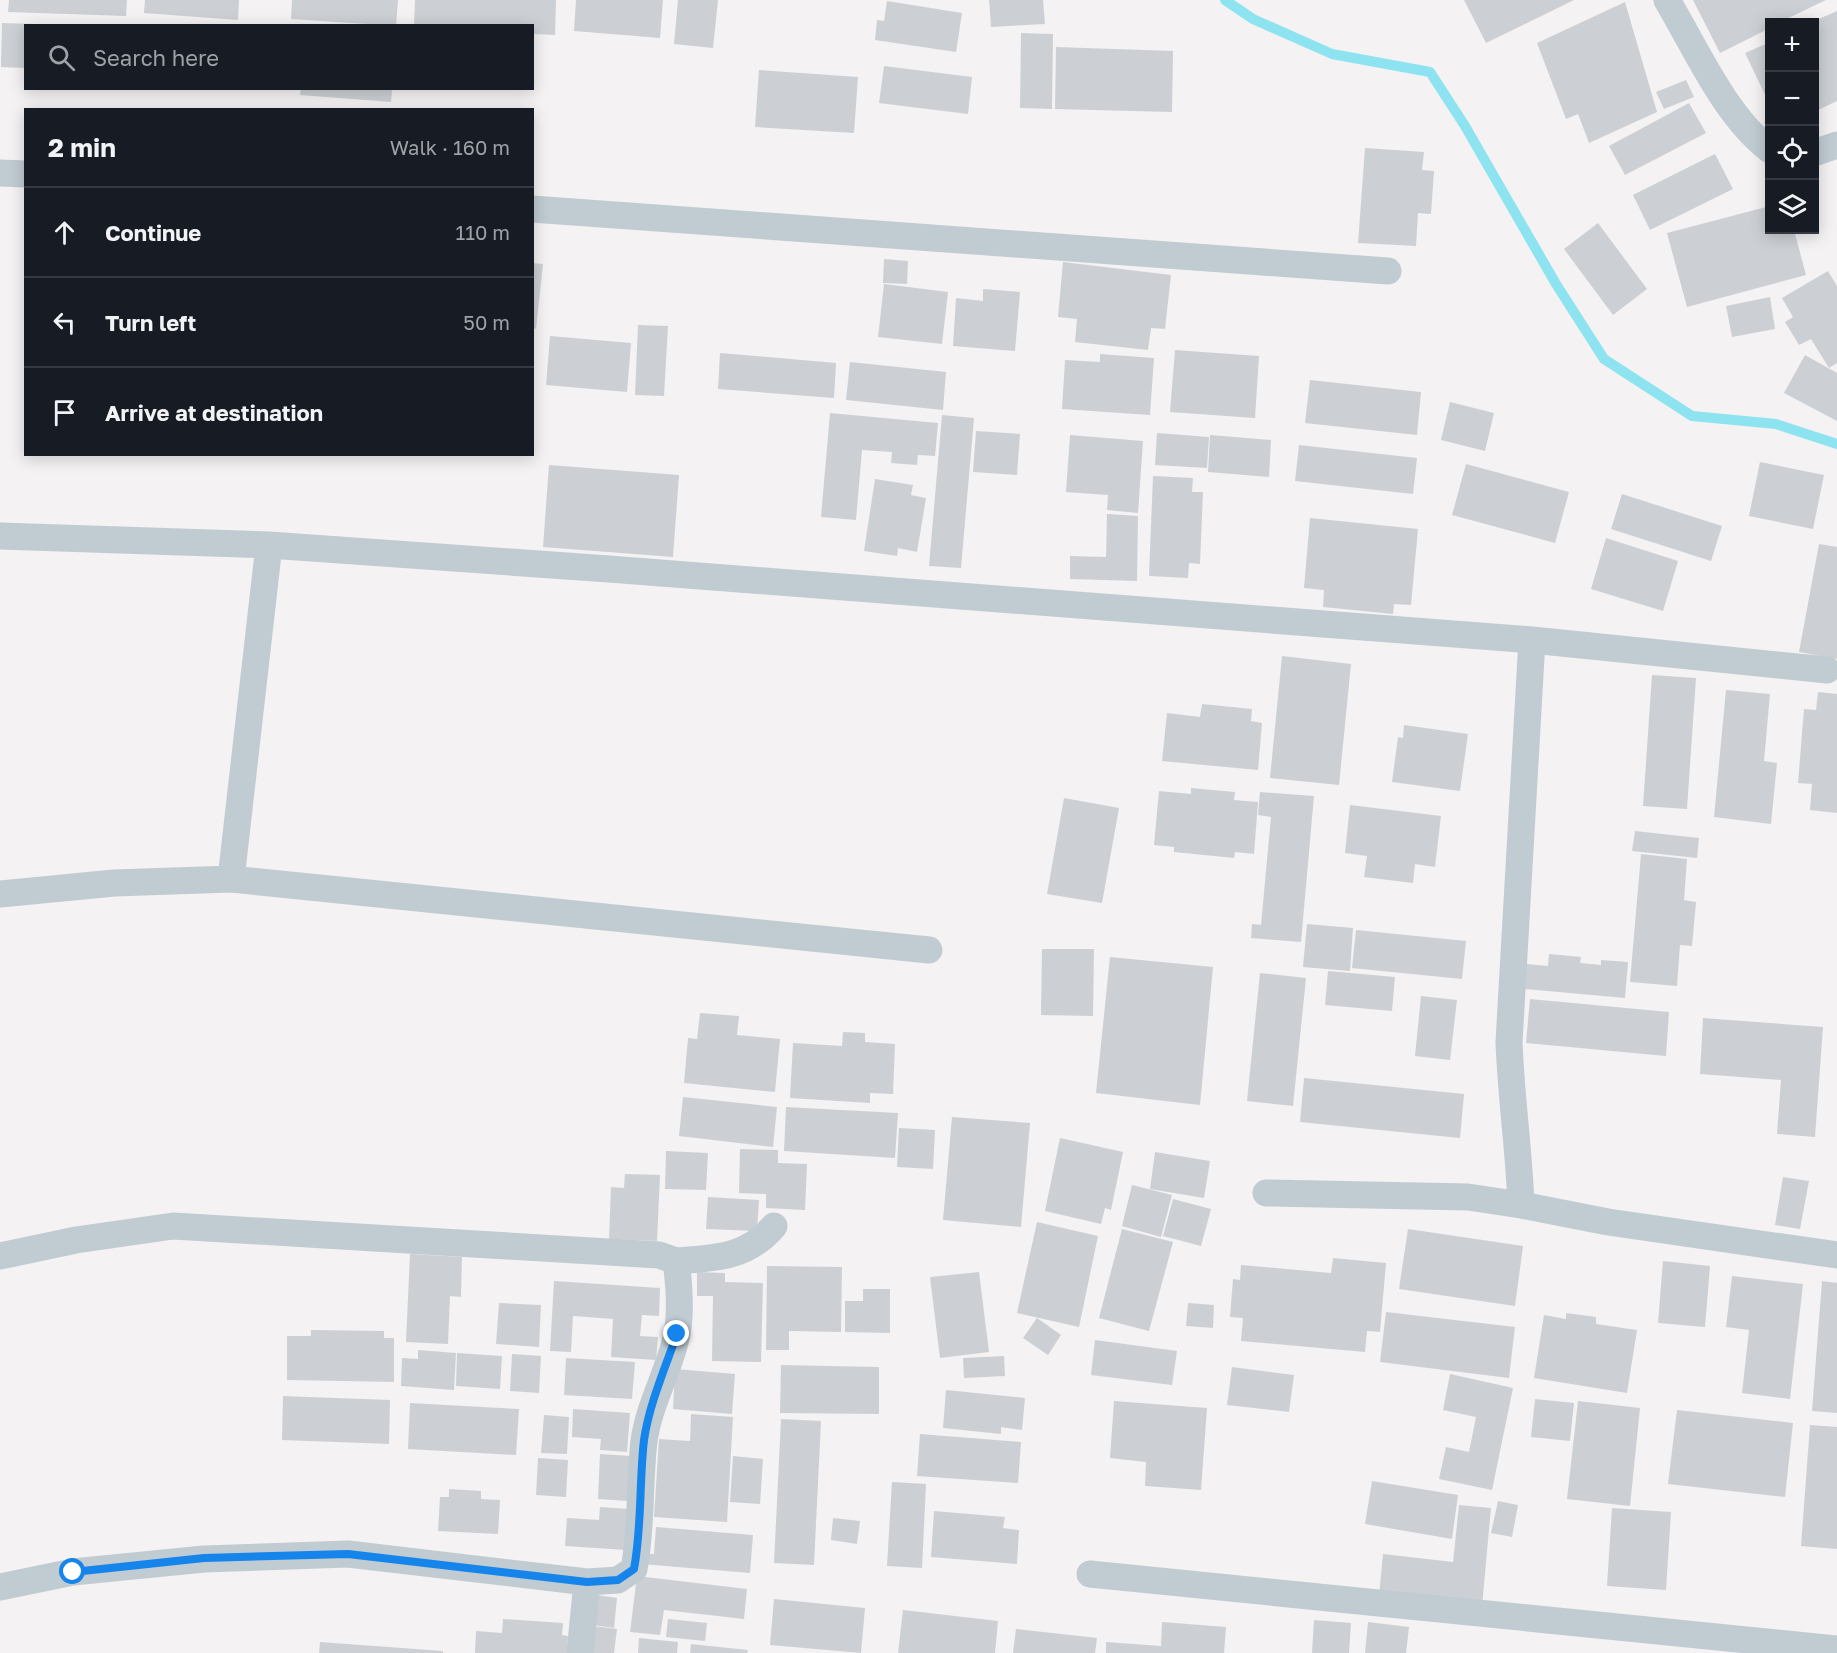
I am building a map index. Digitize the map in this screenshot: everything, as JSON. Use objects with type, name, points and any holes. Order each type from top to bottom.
[{"type":"street","points":[[1667,0],[1730,106],[1765,146]]},
{"type":"street","points":[[1819,152],[1837,145]]},
{"type":"street","points":[[0,173],[24,174]]},
{"type":"street","points":[[534,209],[1388,271]]},
{"type":"street","points":[[0,536],[269,545],[1532,640],[1827,670]]},
{"type":"street","points":[[231,879],[269,545]]},
{"type":"street","points":[[1521,1205],[1520,1158],[1511,1097],[1509,1042],[1532,640]]},
{"type":"street","points":[[0,894],[114,883],[231,879],[929,950]]},
{"type":"street","points":[[1266,1193],[1468,1197],[1608,1222],[1837,1255]]},
{"type":"street","points":[[0,1256],[76,1240],[173,1226],[659,1256],[676,1260],[726,1257],[762,1240],[774,1226]]},
{"type":"street","points":[[0,1587],[73,1572],[204,1558],[348,1554],[587,1582],[618,1580],[634,1569],[639,1540],[645,1439],[660,1382],[677,1334],[676,1260]]},
{"type":"street","points":[[1090,1574],[1837,1649]]},
{"type":"street","points":[[580,1653],[587,1582]]},
{"type":"building","points":[[9,0],[127,0],[126,16],[8,12]]},
{"type":"building","points":[[145,0],[239,0],[238,20],[144,13]]},
{"type":"building","points":[[292,0],[398,0],[396,24],[291,19]]},
{"type":"building","points":[[415,0],[556,0],[555,35],[534,34],[534,24],[414,24]]},
{"type":"building","points":[[576,0],[663,0],[660,38],[574,31]]},
{"type":"building","points":[[678,0],[718,0],[713,48],[674,44]]},
{"type":"building","points":[[989,0],[1043,0],[1045,24],[991,27]]},
{"type":"building","points":[[1464,0],[1574,0],[1486,43]]},
{"type":"building","points":[[1693,0],[1826,0],[1788,18],[1765,18],[1765,30],[1720,53]]},
{"type":"building","points":[[887,1],[962,13],[956,52],[875,40],[877,20],[884,21]]},
{"type":"building","points":[[1625,2],[1657,112],[1589,143],[1578,114],[1566,119],[1537,43]]},
{"type":"building","points":[[1837,11],[1837,101],[1819,110],[1819,72],[1819,19]]},
{"type":"building","points":[[2,23],[34,24],[24,24],[24,68],[1,67]]},
{"type":"building","points":[[1021,33],[1053,34],[1052,109],[1020,108]]},
{"type":"building","points":[[1765,44],[1765,95],[1745,53]]},
{"type":"building","points":[[1056,47],[1173,51],[1172,112],[1055,109]]},
{"type":"building","points":[[884,66],[972,77],[968,114],[879,103]]},
{"type":"building","points":[[759,70],[858,77],[854,133],[755,127]]},
{"type":"building","points":[[1686,80],[1694,97],[1664,109],[1656,92]]},
{"type":"building","points":[[301,90],[392,90],[391,102],[300,95]]},
{"type":"building","points":[[1689,103],[1706,133],[1625,175],[1609,146]]},
{"type":"building","points":[[1365,148],[1424,152],[1422,170],[1434,171],[1431,214],[1418,213],[1416,246],[1358,243]]},
{"type":"building","points":[[1715,154],[1733,189],[1650,230],[1633,195]]},
{"type":"building","points":[[1765,207],[1765,234],[1795,234],[1806,275],[1687,307],[1667,233]]},
{"type":"building","points":[[1598,223],[1647,289],[1613,315],[1564,249]]},
{"type":"building","points":[[884,259],[908,261],[907,284],[883,283]]},
{"type":"building","points":[[1063,262],[1171,275],[1165,329],[1151,328],[1148,350],[1075,342],[1077,319],[1058,317]]},
{"type":"building","points":[[534,263],[543,264],[536,329],[534,328]]},
{"type":"building","points":[[1828,271],[1837,286],[1837,363],[1829,368],[1811,339],[1799,345],[1785,322],[1793,317],[1782,298]]},
{"type":"building","points":[[884,284],[948,292],[942,344],[878,337]]},
{"type":"building","points":[[983,289],[1020,292],[1015,351],[953,346],[956,298],[983,301]]},
{"type":"building","points":[[1770,297],[1775,329],[1732,337],[1726,306]]},
{"type":"building","points":[[638,325],[668,326],[664,396],[635,395]]},
{"type":"building","points":[[550,336],[631,343],[627,392],[546,385]]},
{"type":"building","points":[[1175,350],[1259,356],[1255,418],[1170,412]]},
{"type":"building","points":[[720,353],[836,363],[834,398],[718,389]]},
{"type":"building","points":[[1100,354],[1154,358],[1150,415],[1062,409],[1065,360],[1100,362]]},
{"type":"building","points":[[1805,355],[1837,373],[1837,421],[1784,393]]},
{"type":"building","points":[[850,362],[946,372],[943,410],[846,400]]},
{"type":"building","points":[[1310,380],[1421,392],[1417,435],[1305,423]]},
{"type":"building","points":[[1450,402],[1494,413],[1485,451],[1441,440]]},
{"type":"building","points":[[830,413],[938,423],[935,456],[918,455],[917,465],[891,463],[892,452],[862,450],[856,520],[821,517]]},
{"type":"building","points":[[942,415],[974,418],[961,568],[929,566]]},
{"type":"building","points":[[976,431],[1020,434],[1017,475],[973,472]]},
{"type":"building","points":[[1157,433],[1209,437],[1207,468],[1155,465]]},
{"type":"building","points":[[1070,435],[1143,441],[1138,513],[1107,510],[1108,495],[1066,492]]},
{"type":"building","points":[[1210,435],[1271,440],[1269,477],[1208,472]]},
{"type":"building","points":[[1299,445],[1417,458],[1413,494],[1295,481]]},
{"type":"building","points":[[1760,462],[1824,475],[1813,529],[1749,516]]},
{"type":"building","points":[[1466,464],[1569,492],[1555,543],[1452,515]]},
{"type":"building","points":[[549,465],[679,475],[673,557],[543,547]]},
{"type":"building","points":[[1153,476],[1193,478],[1192,492],[1203,492],[1200,564],[1189,563],[1188,578],[1149,576]]},
{"type":"building","points":[[875,479],[913,485],[911,495],[926,498],[917,552],[898,548],[897,556],[864,551]]},
{"type":"building","points":[[1622,494],[1722,526],[1711,561],[1611,529]]},
{"type":"building","points":[[1107,514],[1138,516],[1137,581],[1070,579],[1070,556],[1106,557]]},
{"type":"building","points":[[1310,518],[1418,529],[1411,605],[1394,604],[1393,614],[1323,607],[1324,590],[1304,588]]},
{"type":"building","points":[[1606,538],[1678,561],[1663,611],[1591,589]]},
{"type":"building","points":[[1819,544],[1837,547],[1837,659],[1799,652]]},
{"type":"building","points":[[1282,656],[1351,664],[1339,785],[1270,778]]},
{"type":"building","points":[[1652,675],[1696,678],[1687,809],[1643,806]]},
{"type":"building","points":[[1726,690],[1770,694],[1764,761],[1777,763],[1771,824],[1714,817]]},
{"type":"building","points":[[1818,692],[1837,694],[1837,813],[1810,810],[1812,784],[1798,783],[1804,709],[1816,710]]},
{"type":"building","points":[[1202,704],[1252,709],[1251,721],[1262,723],[1258,770],[1162,761],[1167,713],[1200,717]]},
{"type":"building","points":[[1404,725],[1468,734],[1460,791],[1392,782],[1398,737],[1403,738]]},
{"type":"building","points":[[1191,788],[1235,792],[1234,800],[1258,802],[1254,854],[1235,852],[1234,858],[1174,852],[1174,847],[1154,845],[1159,791],[1191,794]]},
{"type":"building","points":[[1260,792],[1314,796],[1301,942],[1251,938],[1252,924],[1261,925],[1271,817],[1258,815]]},
{"type":"building","points":[[1064,798],[1119,808],[1102,903],[1047,894]]},
{"type":"building","points":[[1350,805],[1441,816],[1435,867],[1415,864],[1413,883],[1364,877],[1367,856],[1345,853]]},
{"type":"building","points":[[1635,831],[1699,838],[1697,858],[1632,851]]},
{"type":"building","points":[[1641,854],[1687,859],[1684,900],[1696,902],[1692,946],[1680,945],[1677,986],[1630,982]]},
{"type":"building","points":[[1307,924],[1353,928],[1350,971],[1303,967]]},
{"type":"building","points":[[1356,930],[1466,941],[1462,979],[1352,968]]},
{"type":"building","points":[[1042,949],[1094,949],[1093,1016],[1041,1015]]},
{"type":"building","points":[[1549,954],[1581,957],[1580,963],[1601,965],[1601,960],[1628,962],[1625,998],[1525,989],[1526,964],[1548,966]]},
{"type":"building","points":[[1110,957],[1213,967],[1200,1105],[1096,1093]]},
{"type":"building","points":[[1328,971],[1395,977],[1392,1011],[1325,1005]]},
{"type":"building","points":[[1260,973],[1306,978],[1293,1106],[1247,1101]]},
{"type":"building","points":[[1421,996],[1457,1000],[1450,1060],[1415,1056]]},
{"type":"building","points":[[1530,999],[1669,1012],[1666,1056],[1526,1043]]},
{"type":"building","points":[[700,1013],[739,1016],[737,1035],[780,1039],[775,1092],[684,1083],[688,1038],[697,1039]]},
{"type":"building","points":[[1703,1018],[1823,1027],[1815,1137],[1777,1134],[1781,1080],[1700,1074]]},
{"type":"building","points":[[843,1032],[865,1033],[865,1042],[895,1044],[893,1094],[870,1093],[870,1103],[790,1098],[793,1043],[842,1046]]},
{"type":"building","points":[[1304,1078],[1464,1094],[1460,1138],[1300,1122]]},
{"type":"building","points":[[683,1097],[777,1107],[773,1147],[679,1136]]},
{"type":"building","points":[[786,1107],[898,1113],[895,1158],[784,1151]]},
{"type":"building","points":[[952,1117],[1030,1123],[1021,1227],[943,1220]]},
{"type":"building","points":[[899,1128],[935,1130],[933,1169],[897,1167]]},
{"type":"building","points":[[1060,1138],[1123,1152],[1111,1210],[1105,1208],[1101,1224],[1045,1211]]},
{"type":"building","points":[[740,1149],[778,1150],[778,1163],[807,1164],[805,1210],[766,1208],[766,1194],[739,1193]]},
{"type":"building","points":[[666,1151],[708,1153],[706,1190],[665,1189]]},
{"type":"building","points":[[1155,1152],[1210,1161],[1204,1198],[1150,1189]]},
{"type":"building","points":[[625,1174],[660,1175],[657,1241],[609,1239],[611,1187],[624,1188]]},
{"type":"building","points":[[1783,1177],[1809,1181],[1800,1229],[1775,1225]]},
{"type":"building","points":[[1132,1185],[1172,1195],[1161,1237],[1122,1226]]},
{"type":"building","points":[[708,1197],[759,1200],[757,1231],[706,1229]]},
{"type":"building","points":[[1173,1199],[1211,1209],[1201,1246],[1163,1236]]},
{"type":"building","points":[[1037,1222],[1098,1236],[1079,1327],[1017,1313]]},
{"type":"building","points":[[1122,1229],[1173,1242],[1149,1331],[1099,1318]]},
{"type":"building","points":[[1408,1229],[1523,1246],[1515,1306],[1399,1289]]},
{"type":"building","points":[[410,1254],[462,1257],[461,1297],[450,1296],[448,1344],[406,1342]]},
{"type":"building","points":[[1333,1258],[1386,1263],[1380,1332],[1367,1331],[1365,1352],[1241,1341],[1243,1318],[1230,1317],[1233,1279],[1240,1280],[1241,1265],[1331,1273]]},
{"type":"building","points":[[1663,1261],[1710,1266],[1705,1327],[1658,1323]]},
{"type":"building","points":[[767,1266],[842,1267],[841,1332],[789,1331],[789,1350],[766,1350]]},
{"type":"building","points":[[697,1272],[725,1273],[725,1282],[763,1283],[761,1362],[712,1361],[713,1296],[697,1296]]},
{"type":"building","points":[[979,1272],[989,1352],[940,1358],[930,1277]]},
{"type":"building","points":[[1732,1276],[1803,1284],[1790,1399],[1742,1393],[1749,1330],[1726,1327]]},
{"type":"building","points":[[554,1281],[660,1288],[659,1316],[642,1315],[640,1336],[658,1337],[656,1360],[611,1357],[613,1319],[573,1316],[571,1352],[550,1351]]},
{"type":"building","points":[[1822,1281],[1837,1283],[1837,1413],[1812,1411]]},
{"type":"building","points":[[863,1289],[890,1289],[890,1333],[845,1332],[845,1301],[863,1301]]},
{"type":"building","points":[[499,1303],[541,1305],[539,1347],[496,1344]]},
{"type":"building","points":[[1188,1303],[1214,1305],[1213,1328],[1186,1326]]},
{"type":"building","points":[[1386,1312],[1515,1327],[1509,1378],[1380,1362]]},
{"type":"building","points":[[1566,1313],[1596,1317],[1596,1324],[1637,1330],[1627,1393],[1534,1378],[1544,1315],[1566,1319]]},
{"type":"building","points":[[1037,1318],[1061,1335],[1048,1355],[1023,1338]]},
{"type":"building","points":[[311,1330],[384,1331],[384,1338],[394,1338],[394,1382],[287,1380],[287,1336],[311,1336]]},
{"type":"building","points":[[1095,1340],[1177,1351],[1172,1385],[1091,1375]]},
{"type":"building","points":[[418,1350],[456,1353],[454,1390],[401,1386],[402,1358],[418,1359]]},
{"type":"building","points":[[457,1353],[502,1356],[500,1389],[456,1386]]},
{"type":"building","points":[[512,1354],[541,1356],[539,1393],[510,1391]]},
{"type":"building","points":[[1004,1356],[1005,1376],[964,1378],[963,1358]]},
{"type":"building","points":[[566,1358],[635,1362],[632,1399],[564,1395]]},
{"type":"building","points":[[781,1365],[879,1367],[879,1414],[780,1413]]},
{"type":"building","points":[[1232,1367],[1294,1375],[1289,1412],[1227,1405]]},
{"type":"building","points":[[675,1369],[735,1374],[732,1414],[673,1409]]},
{"type":"building","points":[[1450,1374],[1513,1388],[1492,1490],[1439,1479],[1446,1447],[1469,1452],[1476,1417],[1443,1410]]},
{"type":"building","points":[[946,1390],[1025,1398],[1022,1430],[1001,1427],[1001,1434],[943,1428]]},
{"type":"building","points":[[283,1396],[390,1400],[389,1444],[282,1440]]},
{"type":"building","points":[[1535,1399],[1574,1403],[1570,1441],[1531,1437]]},
{"type":"building","points":[[1114,1401],[1207,1408],[1201,1490],[1145,1486],[1146,1462],[1110,1458]]},
{"type":"building","points":[[1578,1401],[1640,1408],[1630,1506],[1567,1499]]},
{"type":"building","points":[[410,1403],[519,1409],[516,1455],[408,1449]]},
{"type":"building","points":[[573,1409],[630,1413],[627,1452],[600,1450],[601,1439],[572,1437]]},
{"type":"building","points":[[1677,1410],[1793,1423],[1785,1497],[1668,1484]]},
{"type":"building","points":[[691,1414],[733,1417],[727,1522],[654,1517],[659,1439],[690,1441]]},
{"type":"building","points":[[544,1415],[569,1417],[567,1454],[541,1453]]},
{"type":"building","points":[[781,1419],[821,1421],[814,1565],[774,1563]]},
{"type":"building","points":[[1810,1425],[1837,1427],[1837,1549],[1801,1546]]},
{"type":"building","points":[[920,1434],[1021,1442],[1018,1483],[917,1476]]},
{"type":"building","points":[[600,1454],[631,1456],[628,1501],[598,1499]]},
{"type":"building","points":[[733,1456],[763,1459],[760,1504],[730,1502]]},
{"type":"building","points":[[538,1458],[568,1460],[566,1497],[536,1495]]},
{"type":"building","points":[[1372,1481],[1458,1495],[1452,1539],[1365,1524]]},
{"type":"building","points":[[892,1482],[926,1484],[922,1568],[887,1566]]},
{"type":"building","points":[[449,1489],[481,1491],[481,1499],[500,1500],[498,1534],[438,1531],[440,1497],[449,1497]]},
{"type":"building","points":[[1498,1501],[1518,1505],[1512,1537],[1491,1533]]},
{"type":"building","points":[[1459,1505],[1491,1508],[1482,1606],[1379,1596],[1383,1554],[1453,1562]]},
{"type":"building","points":[[600,1507],[629,1509],[626,1550],[565,1546],[567,1518],[599,1520]]},
{"type":"building","points":[[1612,1508],[1671,1512],[1666,1590],[1607,1586]]},
{"type":"building","points":[[934,1511],[1005,1517],[1003,1528],[1019,1530],[1017,1564],[931,1557]]},
{"type":"building","points":[[833,1518],[860,1521],[857,1544],[831,1540]]},
{"type":"building","points":[[656,1527],[753,1535],[750,1573],[642,1564],[643,1553],[654,1554]]},
{"type":"building","points":[[637,1576],[747,1589],[744,1619],[664,1610],[660,1635],[630,1632]]},
{"type":"building","points":[[596,1595],[617,1598],[614,1628],[593,1625]]},
{"type":"building","points":[[774,1599],[865,1608],[861,1653],[770,1645]]},
{"type":"building","points":[[903,1610],[998,1621],[995,1653],[898,1653]]},
{"type":"building","points":[[503,1619],[563,1623],[562,1635],[568,1636],[567,1653],[475,1653],[476,1631],[502,1633]]},
{"type":"building","points":[[668,1619],[707,1623],[705,1641],[666,1637]]},
{"type":"building","points":[[1314,1620],[1351,1623],[1349,1653],[1312,1653]]},
{"type":"building","points":[[1162,1622],[1226,1627],[1224,1653],[1106,1653],[1106,1642],[1161,1646]]},
{"type":"building","points":[[1368,1622],[1409,1627],[1406,1653],[1365,1653]]},
{"type":"building","points":[[593,1626],[617,1629],[614,1653],[591,1653]]},
{"type":"building","points":[[1016,1629],[1097,1638],[1095,1653],[1013,1653]]},
{"type":"building","points":[[639,1638],[678,1642],[677,1653],[638,1653]]},
{"type":"building","points":[[320,1642],[443,1651],[443,1653],[319,1653]]},
{"type":"building","points":[[691,1644],[748,1650],[747,1653],[690,1653]]},
{"type":"waterway","points":[[1225,0],[1253,19],[1332,54],[1430,72],[1465,126],[1556,284],[1604,359],[1692,416],[1776,424],[1837,444]]},
{"type":"route","points":[[73,1572],[204,1558],[348,1554],[587,1582],[618,1580],[634,1569],[639,1540],[645,1439],[660,1382],[677,1334]]}]
